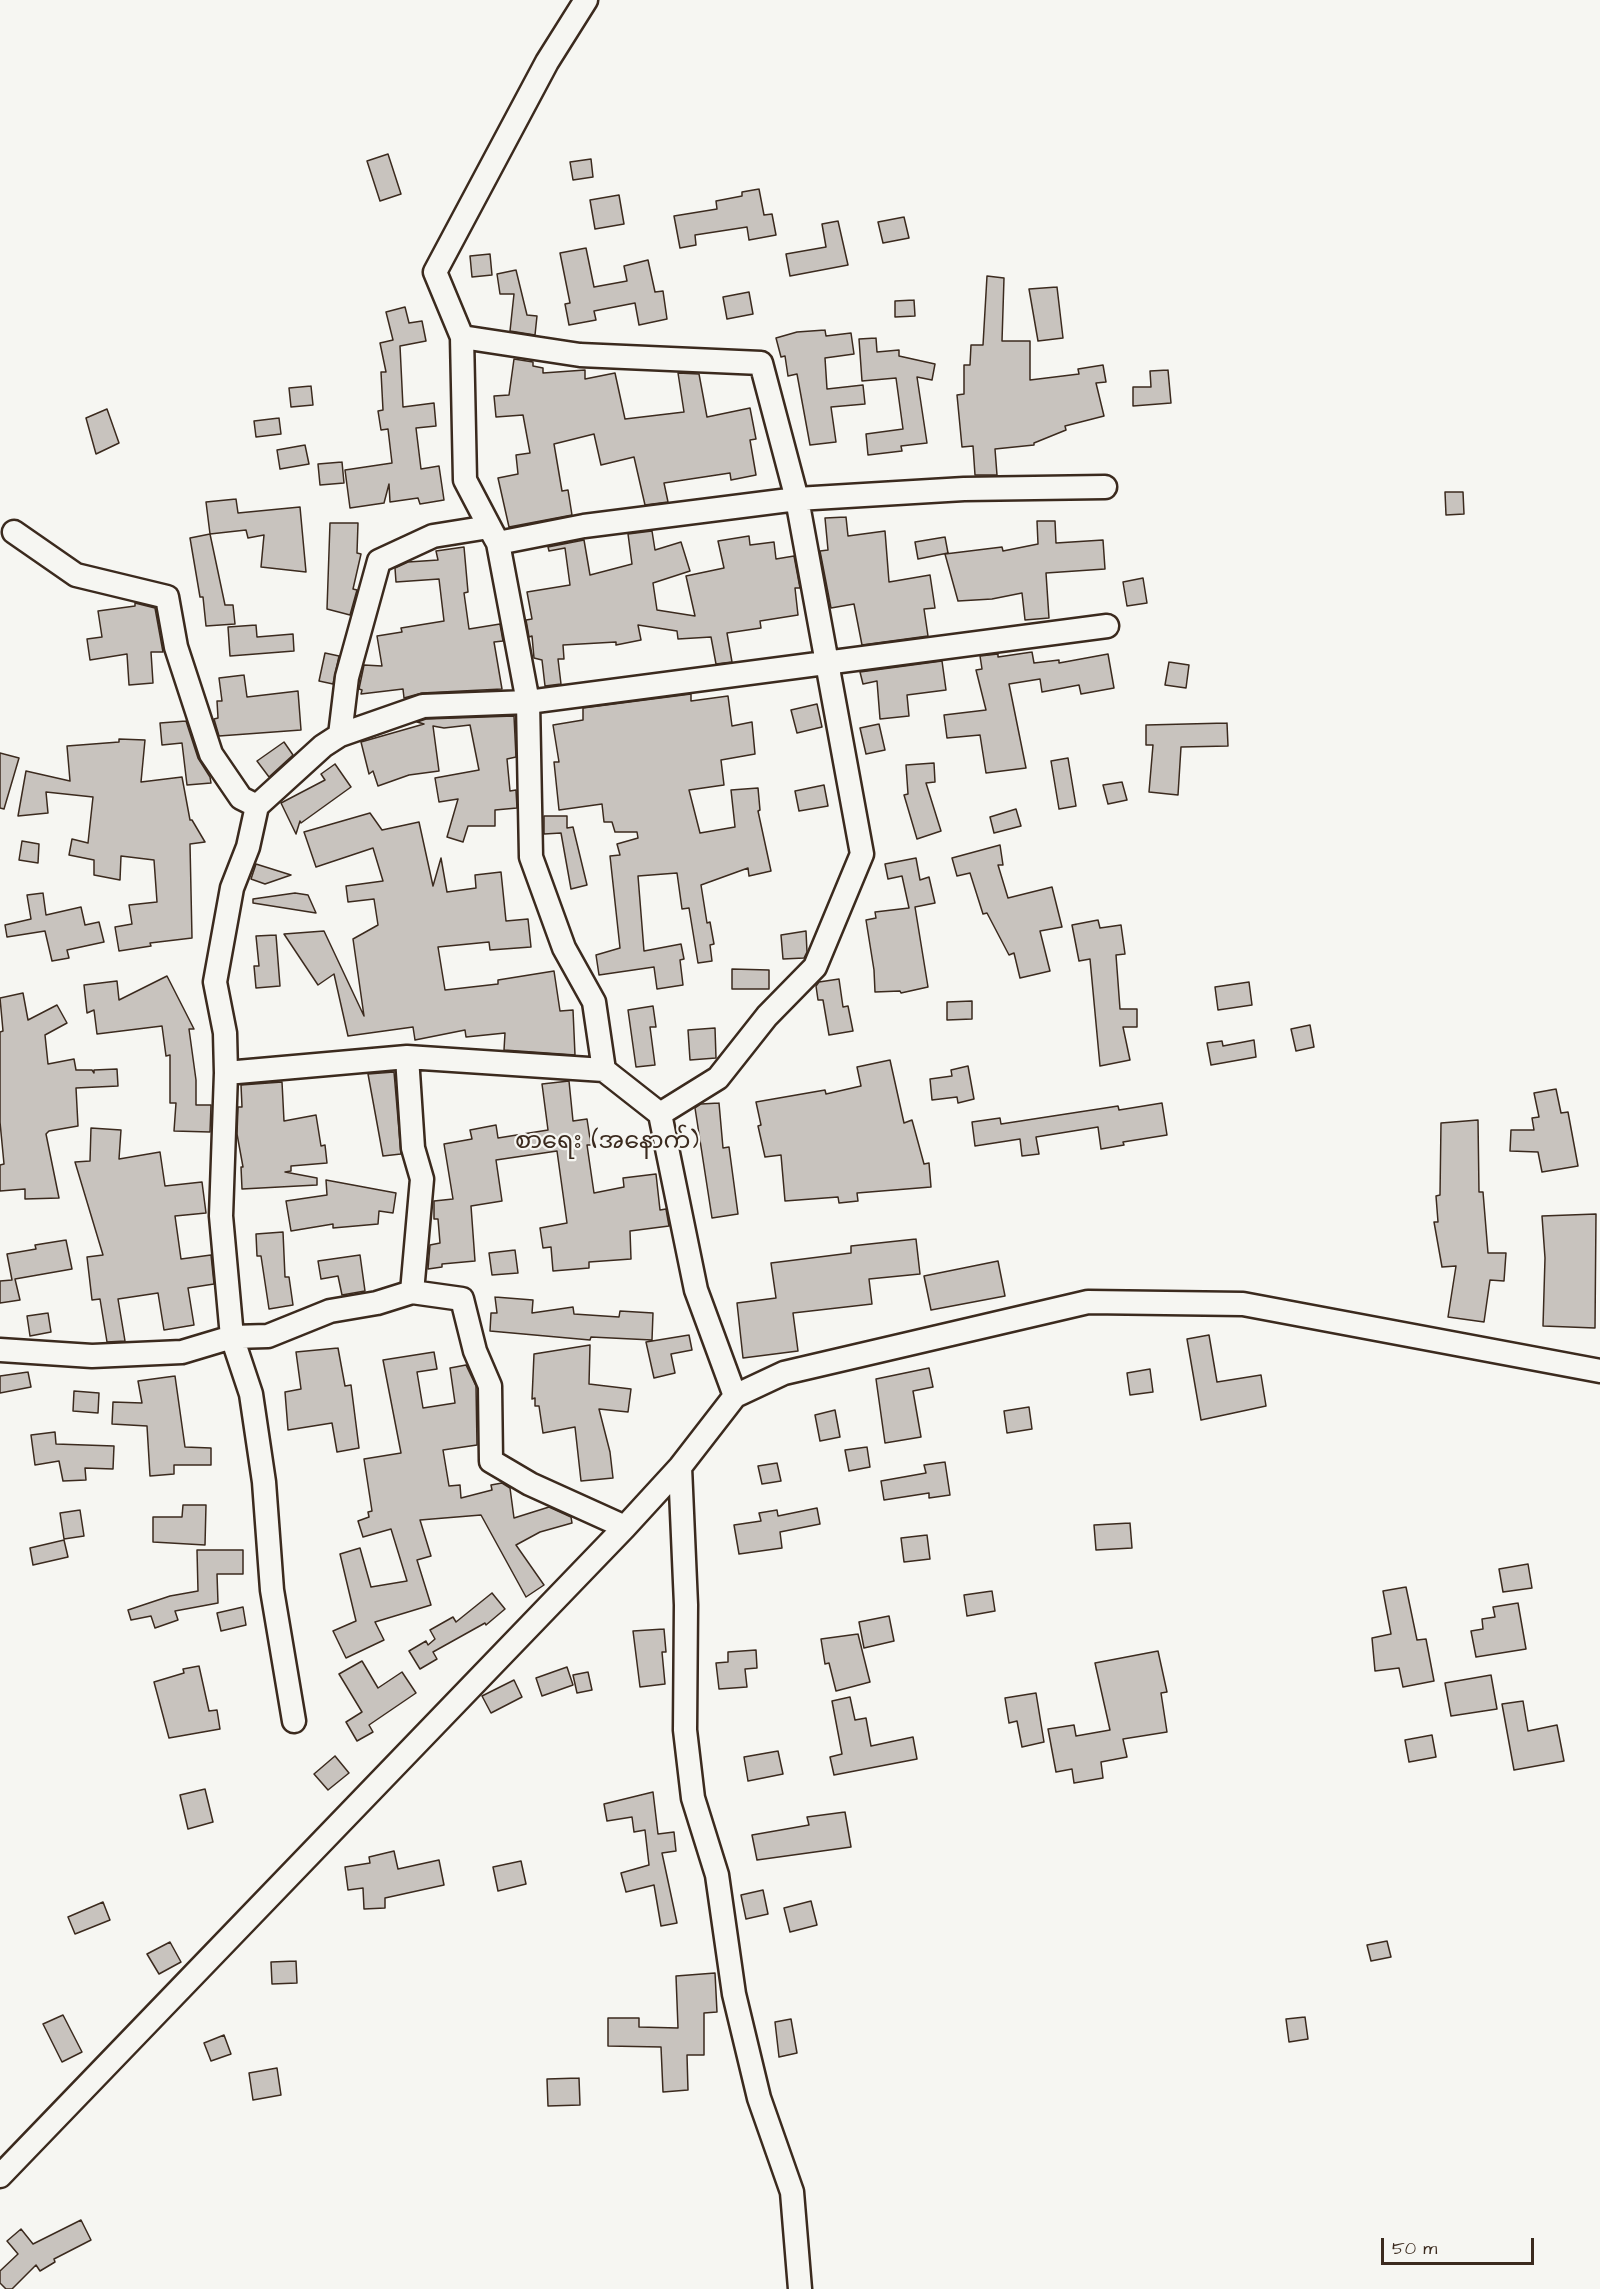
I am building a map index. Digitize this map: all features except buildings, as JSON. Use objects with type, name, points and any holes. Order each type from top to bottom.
[{"type":"street","points":[[586,0],[547,62],[435,272],[462,337],[465,480],[498,543],[528,702],[531,857],[564,948],[594,1002],[604,1070]]},
{"type":"street","points":[[462,337],[580,355],[761,363],[797,499],[829,662],[862,854],[815,967],[767,1016],[718,1078],[660,1114]]},
{"type":"street","points":[[498,543],[585,526],[797,499],[964,489],[1106,487]]},
{"type":"street","points":[[340,735],[347,677],[379,561],[433,536],[489,527],[498,543]]},
{"type":"street","points":[[14,532],[76,575],[167,597],[176,647],[212,754],[241,798],[257,806]]},
{"type":"street","points":[[294,1721],[272,1590],[264,1482],[251,1394],[232,1337],[221,1216],[226,1073],[225,1033],[215,982],[232,888],[248,847],[257,806],[323,746],[340,735],[423,706],[528,702],[1107,626]]},
{"type":"street","points":[[226,1073],[407,1057],[604,1070],[660,1114],[696,1290],[735,1396]]},
{"type":"street","points":[[407,1057],[413,1148],[422,1179],[412,1292]]},
{"type":"street","points":[[0,1350],[92,1356],[182,1352],[232,1337],[268,1336],[330,1311],[377,1303],[412,1292],[462,1299],[475,1351],[490,1386],[491,1461],[530,1484],[625,1527]]},
{"type":"street","points":[[0,2176],[625,1527],[680,1467],[735,1396],[784,1373],[1088,1302],[1243,1304],[1600,1371]]},
{"type":"street","points":[[680,1467],[686,1605],[685,1730],[693,1798],[717,1875],[734,1994],[759,2098],[792,2192],[800,2289]]},
{"type":"district","name":"စာရေး (အနောက်)","points":[[607,1143]]}]
